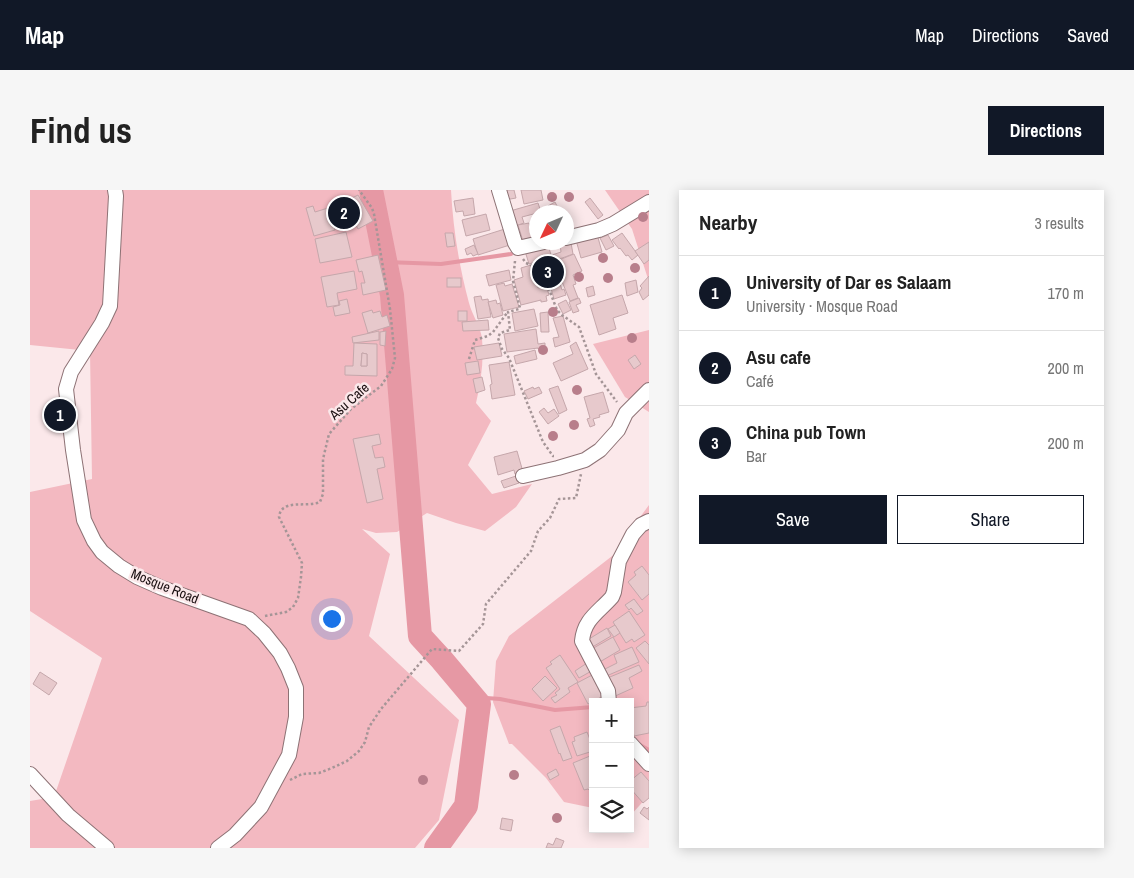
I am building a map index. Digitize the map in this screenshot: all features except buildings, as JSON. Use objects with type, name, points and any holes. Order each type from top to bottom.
[{"type":"street","name":"Mosque Road","points":[[115,190],[110,306],[71,372],[66,389],[84,520],[94,541],[102,552],[118,566],[162,588],[249,619],[264,633],[280,653],[296,688],[296,717],[289,755],[261,807],[235,835],[218,848]]},
{"type":"street","points":[[499,190],[515,243],[518,248],[529,245]]},
{"type":"street","points":[[574,236],[600,230],[649,202]]},
{"type":"street","points":[[523,476],[585,460],[600,450],[618,430],[626,413],[649,390]]},
{"type":"street","points":[[608,698],[608,691],[582,641],[582,636],[585,627],[591,619],[612,597],[619,561],[633,534],[649,521]]},
{"type":"street","points":[[634,747],[649,764]]},
{"type":"street","points":[[30,774],[68,815],[106,848]]},
{"type":"path","name":"Asu Cafe","points":[[249,619],[286,612],[293,607],[298,598],[302,563],[279,517],[280,513],[288,505],[312,505],[320,502],[323,494],[323,459],[329,434],[351,409],[381,386],[392,370],[394,352],[390,309],[374,214],[360,190]]},
{"type":"path","points":[[469,359],[475,340],[494,332],[508,312],[520,308],[513,281],[514,263],[518,248]]},
{"type":"path","points":[[518,248],[524,261],[533,266],[539,285],[547,284],[557,310],[579,327],[596,374],[626,413]]},
{"type":"path","points":[[508,312],[510,330],[500,333],[498,338],[502,349],[509,358],[543,442],[553,456],[561,457]]},
{"type":"path","points":[[270,791],[302,774],[319,773],[347,761],[359,751],[365,742],[369,727],[381,709],[432,649],[459,651],[483,624],[486,604],[531,551],[538,531],[550,518],[559,499],[576,498],[585,460]]},
{"type":"shaded area","points":[[30,190],[451,190],[459,261],[470,307],[482,339],[482,371],[476,403],[491,421],[468,465],[492,494],[532,484],[516,507],[485,531],[427,513],[397,532],[376,533],[362,529],[390,554],[369,636],[459,720],[439,820],[415,848],[30,848],[30,801],[54,797],[102,658],[30,611],[30,492],[92,479],[90,351],[30,345]]},
{"type":"shaded area","points":[[605,190],[649,190],[649,282],[632,229]]},
{"type":"shaded area","points":[[649,330],[649,412],[625,397],[593,344]]},
{"type":"shaded area","points":[[649,505],[649,795],[634,812],[634,698],[589,698],[589,807],[564,802],[546,778],[512,744],[509,744],[493,702],[496,661],[509,636],[616,553],[621,543]]},
{"type":"waterway","points":[[371,190],[392,295],[420,636],[479,704],[466,806],[436,848]]},
{"type":"waterway","points":[[385,262],[441,264],[511,254]]},
{"type":"waterway","points":[[473,697],[500,699],[555,710],[589,707]]},
{"type":"waterway","points":[[640,745],[649,750]]},
{"type":"place","name":"Asu cafe","points":[[344,213]]},
{"type":"place","name":"China pub Town","points":[[548,272]]},
{"type":"place","name":"University of Dar es Salaam","points":[[60,415]]}]
